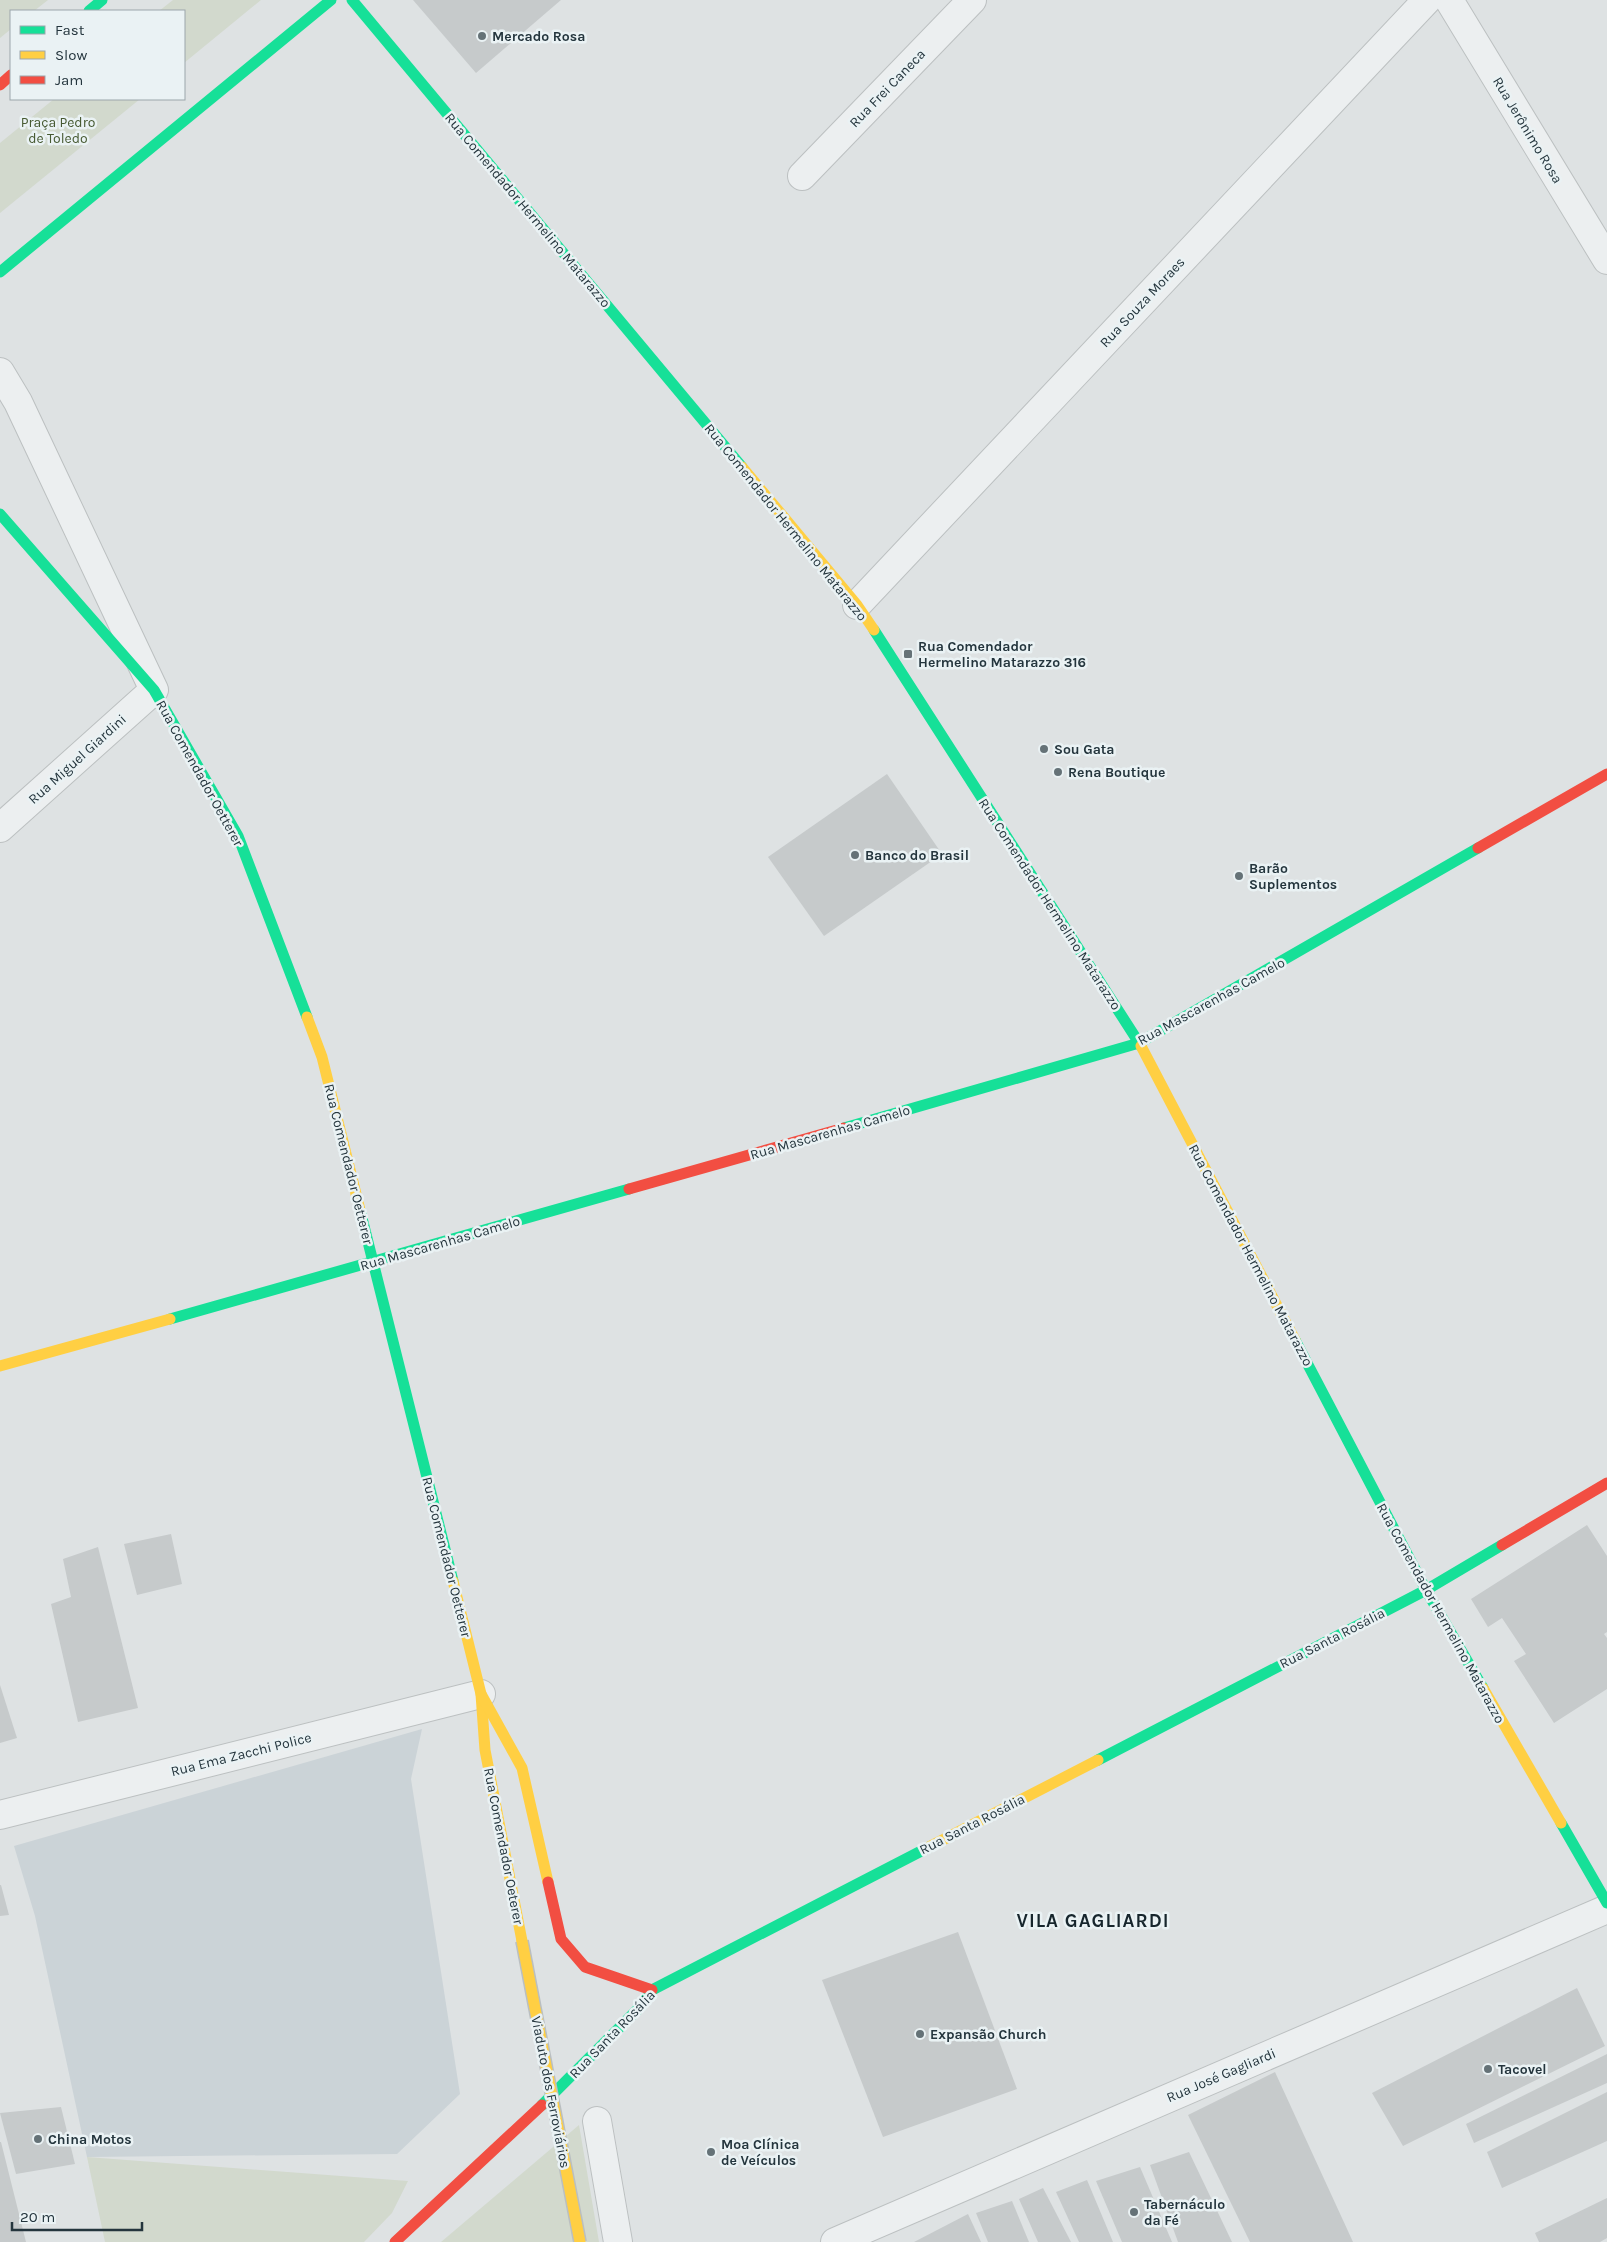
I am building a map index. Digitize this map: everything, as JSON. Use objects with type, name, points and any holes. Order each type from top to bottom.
[{"type":"main road","points":[[90,10],[102,0]]},
{"type":"main road","points":[[0,272],[331,0]]},
{"type":"main road","name":"Rua Comendador Hermelino Matarazzo","points":[[352,0],[857,605],[1139,1043],[1426,1590],[1607,1903]]},
{"type":"main road","points":[[0,85],[10,76]]},
{"type":"main road","name":"Rua Comendador Oetterer","points":[[0,514],[154,690],[238,836],[249,863],[322,1057],[481,1694],[485,1750]]},
{"type":"main road","name":"Rua Mascarenhas Camelo","points":[[0,1366],[1139,1043],[1607,774]]},
{"type":"main road","name":"Rua Santa Rosália","points":[[395,2242],[518,2129],[642,2006],[652,1990],[1426,1590],[1607,1483]]},
{"type":"main road","name":"Rua Comendador Oetterer","points":[[481,1694],[522,1768],[561,1938],[585,1967],[652,1990]]},
{"type":"main road","name":"Rua Comendador Oeterer","points":[[485,1750],[522,1941]]},
{"type":"main road","name":"Viaduto dos Ferroviários","points":[[522,1941],[580,2242]]},
{"type":"street","name":"Rua Frei Caneca","points":[[802,176],[972,0]]},
{"type":"street","name":"Rua Souza Moraes","points":[[857,605],[1427,0]]},
{"type":"street","name":"Rua Jerônimo Rosa","points":[[1449,0],[1607,260]]},
{"type":"street","name":"Rua Comendador Oetterer","points":[[0,372],[18,402],[154,690]]},
{"type":"street","name":"Rua Miguel Giardini","points":[[0,828],[154,690]]},
{"type":"street","name":"Rua Ema Zacchi Police","points":[[0,1815],[481,1694]]},
{"type":"street","name":"Rua José Gagliardi","points":[[835,2242],[1607,1909]]},
{"type":"street","points":[[596,2121],[618,2242]]},
{"type":"shaded area","points":[[422,1729],[411,1779],[460,2094],[397,2154],[87,2157],[35,1916],[14,1846]]},
{"type":"green space","points":[[0,0],[48,0],[35,10],[10,10],[10,30],[0,38]]},
{"type":"green space","points":[[173,0],[261,0],[185,62],[185,10],[160,10]]},
{"type":"green space","name":"Praça Pedro de Toledo","points":[[53,100],[139,100],[0,213],[0,143]]},
{"type":"green space","points":[[579,2125],[599,2242],[441,2242]]},
{"type":"green space","points":[[87,2157],[408,2181],[392,2213],[364,2242],[105,2242]]},
{"type":"building","name":"Mercado Rosa","points":[[413,0],[561,0],[476,73]]},
{"type":"building","name":"Banco do Brasil","points":[[887,774],[942,854],[824,936],[768,857]]},
{"type":"building","points":[[1587,1525],[1607,1556],[1607,1632],[1604,1634],[1607,1638],[1607,1689],[1554,1723],[1514,1661],[1526,1654],[1502,1618],[1488,1627],[1471,1599]]},
{"type":"building","points":[[171,1534],[182,1584],[137,1595],[124,1544]]},
{"type":"building","points":[[98,1547],[138,1708],[78,1722],[51,1604],[71,1597],[63,1559]]},
{"type":"building","points":[[0,1685],[17,1738],[0,1743]]},
{"type":"building","points":[[1,1885],[9,1915],[0,1916]]},
{"type":"building","name":"Expansão Church","points":[[958,1932],[1017,2089],[883,2137],[822,1980]]},
{"type":"building","name":"Tacovel","points":[[1577,1988],[1605,2046],[1403,2146],[1372,2093]]},
{"type":"building","points":[[1607,2054],[1607,2083],[1474,2143],[1466,2124]]},
{"type":"building","points":[[1275,2072],[1353,2242],[1250,2242],[1188,2115]]},
{"type":"building","points":[[1607,2092],[1607,2141],[1502,2188],[1487,2152]]},
{"type":"building","name":"China Motos","points":[[61,2107],[75,2164],[16,2174],[0,2113]]},
{"type":"building","points":[[1,2142],[26,2242],[0,2242]]},
{"type":"building","points":[[1189,2152],[1232,2242],[1178,2242],[1150,2165]]},
{"type":"building","name":"Tabernáculo da Fé","points":[[1140,2167],[1172,2242],[1122,2242],[1096,2181]]},
{"type":"building","points":[[1087,2180],[1113,2242],[1079,2242],[1056,2192]]},
{"type":"building","points":[[1043,2188],[1071,2242],[1038,2242],[1019,2199]]},
{"type":"building","points":[[1607,2198],[1607,2238],[1600,2242],[1539,2242],[1535,2233]]},
{"type":"building","points":[[1012,2201],[1029,2242],[988,2242],[976,2213]]},
{"type":"building","points":[[968,2214],[981,2242],[914,2242]]},
{"type":"traffic: fast","points":[[90,10],[102,0]]},
{"type":"traffic: fast","points":[[0,272],[331,0]]},
{"type":"traffic: fast","points":[[352,0],[742,467]]},
{"type":"traffic: fast","points":[[0,514],[154,690],[238,836],[307,1017]]},
{"type":"traffic: fast","points":[[874,630],[1141,1046]]},
{"type":"traffic: fast","points":[[844,1128],[1139,1043],[1478,848]]},
{"type":"traffic: fast","points":[[170,1319],[629,1189]]},
{"type":"traffic: fast","points":[[360,1210],[453,1581]]},
{"type":"traffic: fast","points":[[1295,1340],[1426,1590],[1483,1688]]},
{"type":"traffic: fast","points":[[1098,1760],[1426,1590],[1502,1545]]},
{"type":"traffic: fast","points":[[1561,1823],[1607,1903]]},
{"type":"traffic: fast","points":[[542,2105],[642,2005],[652,1990],[929,1847]]},
{"type":"traffic: slow","points":[[742,467],[857,605],[874,630]]},
{"type":"traffic: slow","points":[[307,1017],[322,1057],[360,1210]]},
{"type":"traffic: slow","points":[[1141,1046],[1295,1340]]},
{"type":"traffic: slow","points":[[0,1366],[170,1319]]},
{"type":"traffic: slow","points":[[453,1581],[481,1694],[485,1750],[522,1941]]},
{"type":"traffic: slow","points":[[1483,1688],[1561,1823]]},
{"type":"traffic: slow","points":[[481,1694],[522,1768],[548,1882]]},
{"type":"traffic: slow","points":[[929,1847],[1098,1760]]},
{"type":"traffic: slow","points":[[522,1941],[580,2242]]},
{"type":"traffic: jam","points":[[0,85],[10,76]]},
{"type":"traffic: jam","points":[[1478,848],[1607,774]]},
{"type":"traffic: jam","points":[[629,1189],[844,1128]]},
{"type":"traffic: jam","points":[[1502,1545],[1607,1483]]},
{"type":"traffic: jam","points":[[548,1882],[561,1939],[585,1967],[652,1990]]},
{"type":"traffic: jam","points":[[395,2242],[542,2105]]},
{"type":"place","name":"Mercado Rosa","points":[[482,36]]},
{"type":"place","name":"Rua Comendador Hermelino Matarazzo 316","points":[[908,654]]},
{"type":"place","name":"Sou Gata","points":[[1044,749]]},
{"type":"place","name":"Rena Boutique","points":[[1058,772]]},
{"type":"place","name":"Banco do Brasil","points":[[855,855]]},
{"type":"place","name":"Barão Suplementos","points":[[1239,876]]},
{"type":"place","name":"Expansão Church","points":[[920,2034]]},
{"type":"place","name":"Tacovel","points":[[1488,2069]]},
{"type":"place","name":"China Motos","points":[[38,2139]]},
{"type":"place","name":"Moa Clínica de Veículos","points":[[711,2152]]},
{"type":"place","name":"Tabernáculo da Fé","points":[[1134,2212]]},
{"type":"district","name":"VILA GAGLIARDI","points":[[1093,1920]]}]
